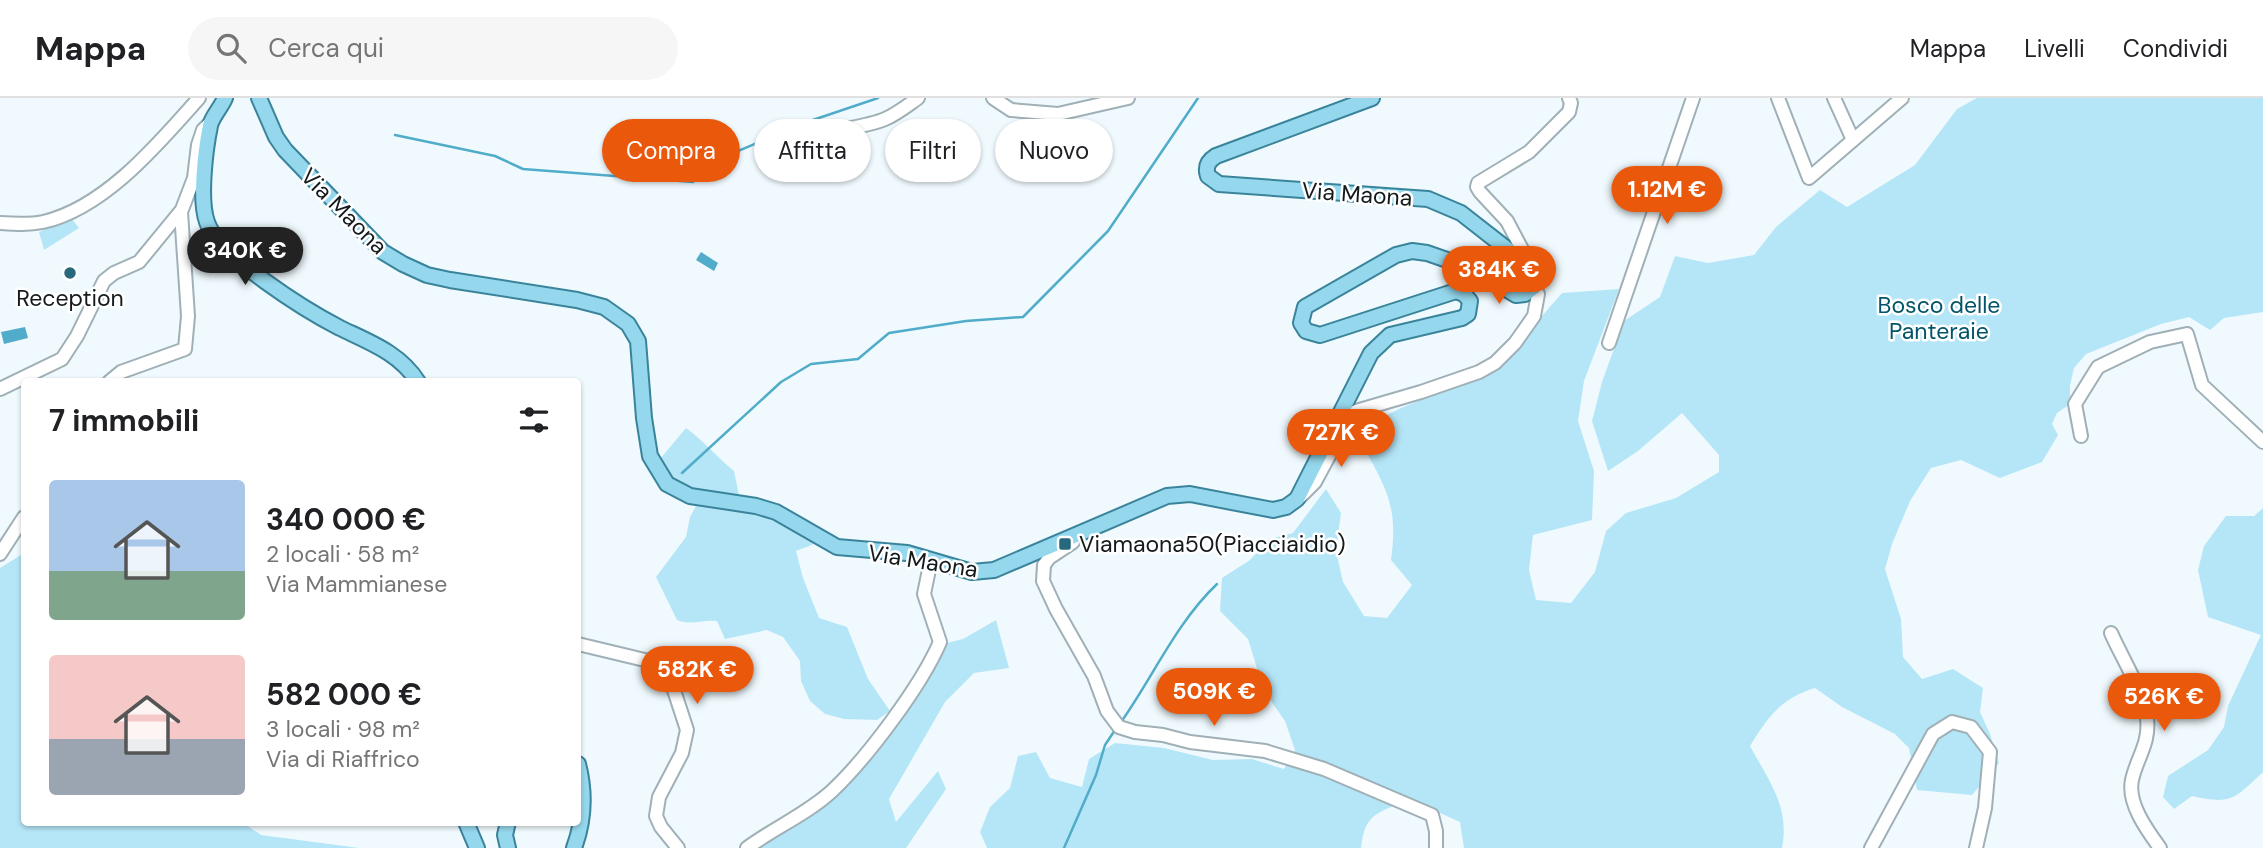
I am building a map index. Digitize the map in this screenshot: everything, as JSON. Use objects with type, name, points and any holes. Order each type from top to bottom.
[{"type":"main road","points":[[225,98],[210,123],[203,187],[207,223],[220,245],[297,304],[396,357],[414,378]]},
{"type":"main road","name":"Via Maona","points":[[259,98],[285,150],[356,225],[392,258],[427,275],[461,283],[577,300],[604,307],[628,324],[638,341],[650,456],[667,484],[690,496],[756,506],[776,512],[837,547],[907,553],[972,572],[984,572],[1167,496],[1190,494],[1273,510],[1286,507],[1297,499]]},
{"type":"main road","name":"Via Maona","points":[[1372,98],[1216,156],[1207,166],[1208,176],[1219,184],[1428,199],[1461,213],[1525,263]]},
{"type":"main road","points":[[1297,499],[1371,353],[1390,335],[1462,318],[1468,314],[1471,306],[1464,294],[1456,290],[1320,335],[1306,331],[1301,323],[1305,307],[1396,255],[1412,251],[1427,253],[1473,269],[1516,295],[1525,294],[1534,287],[1535,275],[1525,263]]},
{"type":"main road","points":[[581,789],[581,814]]},
{"type":"main road","points":[[468,826],[477,848]]},
{"type":"main road","points":[[507,826],[505,835],[508,848]]},
{"type":"main road","points":[[573,848],[580,826]]},
{"type":"street","points":[[0,223],[42,222],[61,216],[90,200],[120,180],[147,155],[199,98]]},
{"type":"street","points":[[871,123],[886,119],[918,98]]},
{"type":"street","points":[[993,98],[1012,110],[1058,114],[1128,98]]},
{"type":"street","points":[[1525,263],[1526,257],[1507,221],[1480,192],[1478,183],[1529,152],[1569,112],[1569,98]]},
{"type":"street","points":[[1609,343],[1693,98]]},
{"type":"street","points":[[1778,98],[1809,178],[1902,98]]},
{"type":"street","points":[[1834,98],[1853,140]]},
{"type":"street","points":[[23,378],[62,359],[77,336],[104,281],[114,273],[139,262],[181,212],[194,177],[198,145],[203,131],[210,123]]},
{"type":"street","points":[[114,378],[121,372],[185,349],[188,316],[181,212]]},
{"type":"street","points":[[1297,499],[1315,482],[1356,411],[1479,372],[1495,363],[1515,343],[1534,316],[1538,293],[1534,287]]},
{"type":"street","points":[[2081,436],[2075,404],[2098,368],[2150,342],[2187,334],[2202,385],[2263,442]]},
{"type":"street","points":[[0,389],[21,379]]},
{"type":"street","points":[[0,554],[21,522]]},
{"type":"street","points":[[1084,532],[1077,540],[1049,558],[1044,565],[1043,581],[1051,601],[1094,676],[1107,711],[1119,727],[1135,732],[1163,734],[1190,743],[1265,751],[1324,769],[1432,815],[1436,848]]},
{"type":"street","points":[[747,848],[832,791],[902,706],[940,642],[924,594],[931,560]]},
{"type":"street","points":[[2111,634],[2147,714],[2147,738],[2132,779],[2131,790],[2146,829],[2160,848]]},
{"type":"street","points":[[581,645],[653,662],[672,684],[687,730],[682,754],[659,797],[656,816],[661,827],[678,848]]},
{"type":"street","points":[[1871,848],[1933,734],[1952,722],[1971,727],[1990,752],[1985,808],[1976,848]]},
{"type":"green space","name":"Bosco delle Panteraie","points":[[1977,98],[2263,98],[2263,312],[2224,318],[2210,330],[2189,317],[2161,324],[2086,354],[2074,368],[2070,404],[2057,413],[2052,424],[2058,435],[2042,462],[2000,478],[1961,460],[1931,468],[1910,501],[1885,569],[1901,619],[1903,657],[1922,679],[1953,669],[1983,688],[1980,712],[1999,763],[1972,795],[1917,790],[1909,748],[1895,734],[1842,707],[1815,688],[1793,697],[1776,710],[1750,746],[1771,783],[1780,807],[1784,833],[1782,848],[1464,848],[1460,822],[1409,799],[1382,811],[1370,820],[1361,848],[987,848],[980,832],[990,807],[1010,788],[1018,756],[1036,752],[1050,778],[1082,787],[1089,759],[1115,743],[1164,748],[1213,760],[1252,759],[1284,769],[1295,750],[1285,721],[1264,691],[1248,639],[1220,611],[1222,578],[1250,560],[1269,539],[1293,533],[1326,489],[1341,513],[1336,551],[1343,582],[1364,616],[1387,618],[1412,585],[1391,560],[1392,513],[1385,489],[1364,448],[1369,424],[1401,408],[1495,370],[1562,293],[1619,289],[1584,381],[1578,421],[1594,471],[1592,520],[1533,535],[1529,570],[1536,600],[1571,603],[1595,572],[1606,531],[1626,513],[1676,498],[1719,472],[1719,455],[1682,413],[1638,451],[1608,471],[1592,421],[1602,382],[1624,321],[1660,297],[1675,256],[1708,263],[1754,255],[1776,227],[1820,190],[1847,207],[1915,165],[1957,109]]},
{"type":"green space","points":[[72,219],[79,228],[44,250],[39,232]]},
{"type":"green space","points":[[686,428],[734,471],[739,495],[748,498],[814,544],[796,551],[803,578],[819,618],[847,627],[868,679],[890,711],[877,720],[844,719],[825,714],[810,701],[801,681],[800,661],[783,637],[767,630],[725,639],[717,621],[677,620],[656,577],[686,537],[690,517],[697,504],[689,489],[668,476],[660,459]]},
{"type":"green space","points":[[2263,508],[2263,772],[2232,798],[2216,800],[2192,796],[2174,809],[2163,797],[2168,776],[2208,750],[2224,727],[2228,706],[2261,635],[2208,617],[2198,570],[2204,546],[2226,516],[2254,516]]},
{"type":"green space","points":[[21,555],[21,826],[248,826],[261,835],[359,848],[0,848],[0,568]]},
{"type":"green space","points":[[996,620],[1009,668],[974,673],[945,702],[889,799],[896,822],[938,771],[946,789],[906,848],[754,848],[791,828],[825,802],[927,678],[947,643],[963,639]]},
{"type":"shaded area","points":[[701,252],[718,263],[714,271],[696,260]]},
{"type":"shaded area","points":[[25,327],[28,338],[4,344],[1,332]]},
{"type":"waterway","points":[[395,135],[495,156],[523,169],[693,182],[724,157],[804,123],[878,98]]},
{"type":"waterway","points":[[682,473],[781,382],[811,364],[858,359],[889,333],[966,321],[1023,317],[1108,231],[1198,98]]},
{"type":"waterway","points":[[1121,722],[1177,633],[1202,599],[1217,584]]},
{"type":"waterway","points":[[1064,848],[1096,775],[1105,745],[1115,730]]},
{"type":"place","name":"Reception","points":[[70,273]]},
{"type":"place","name":"Viamaona50(Piacciaidio)","points":[[1065,544]]}]
